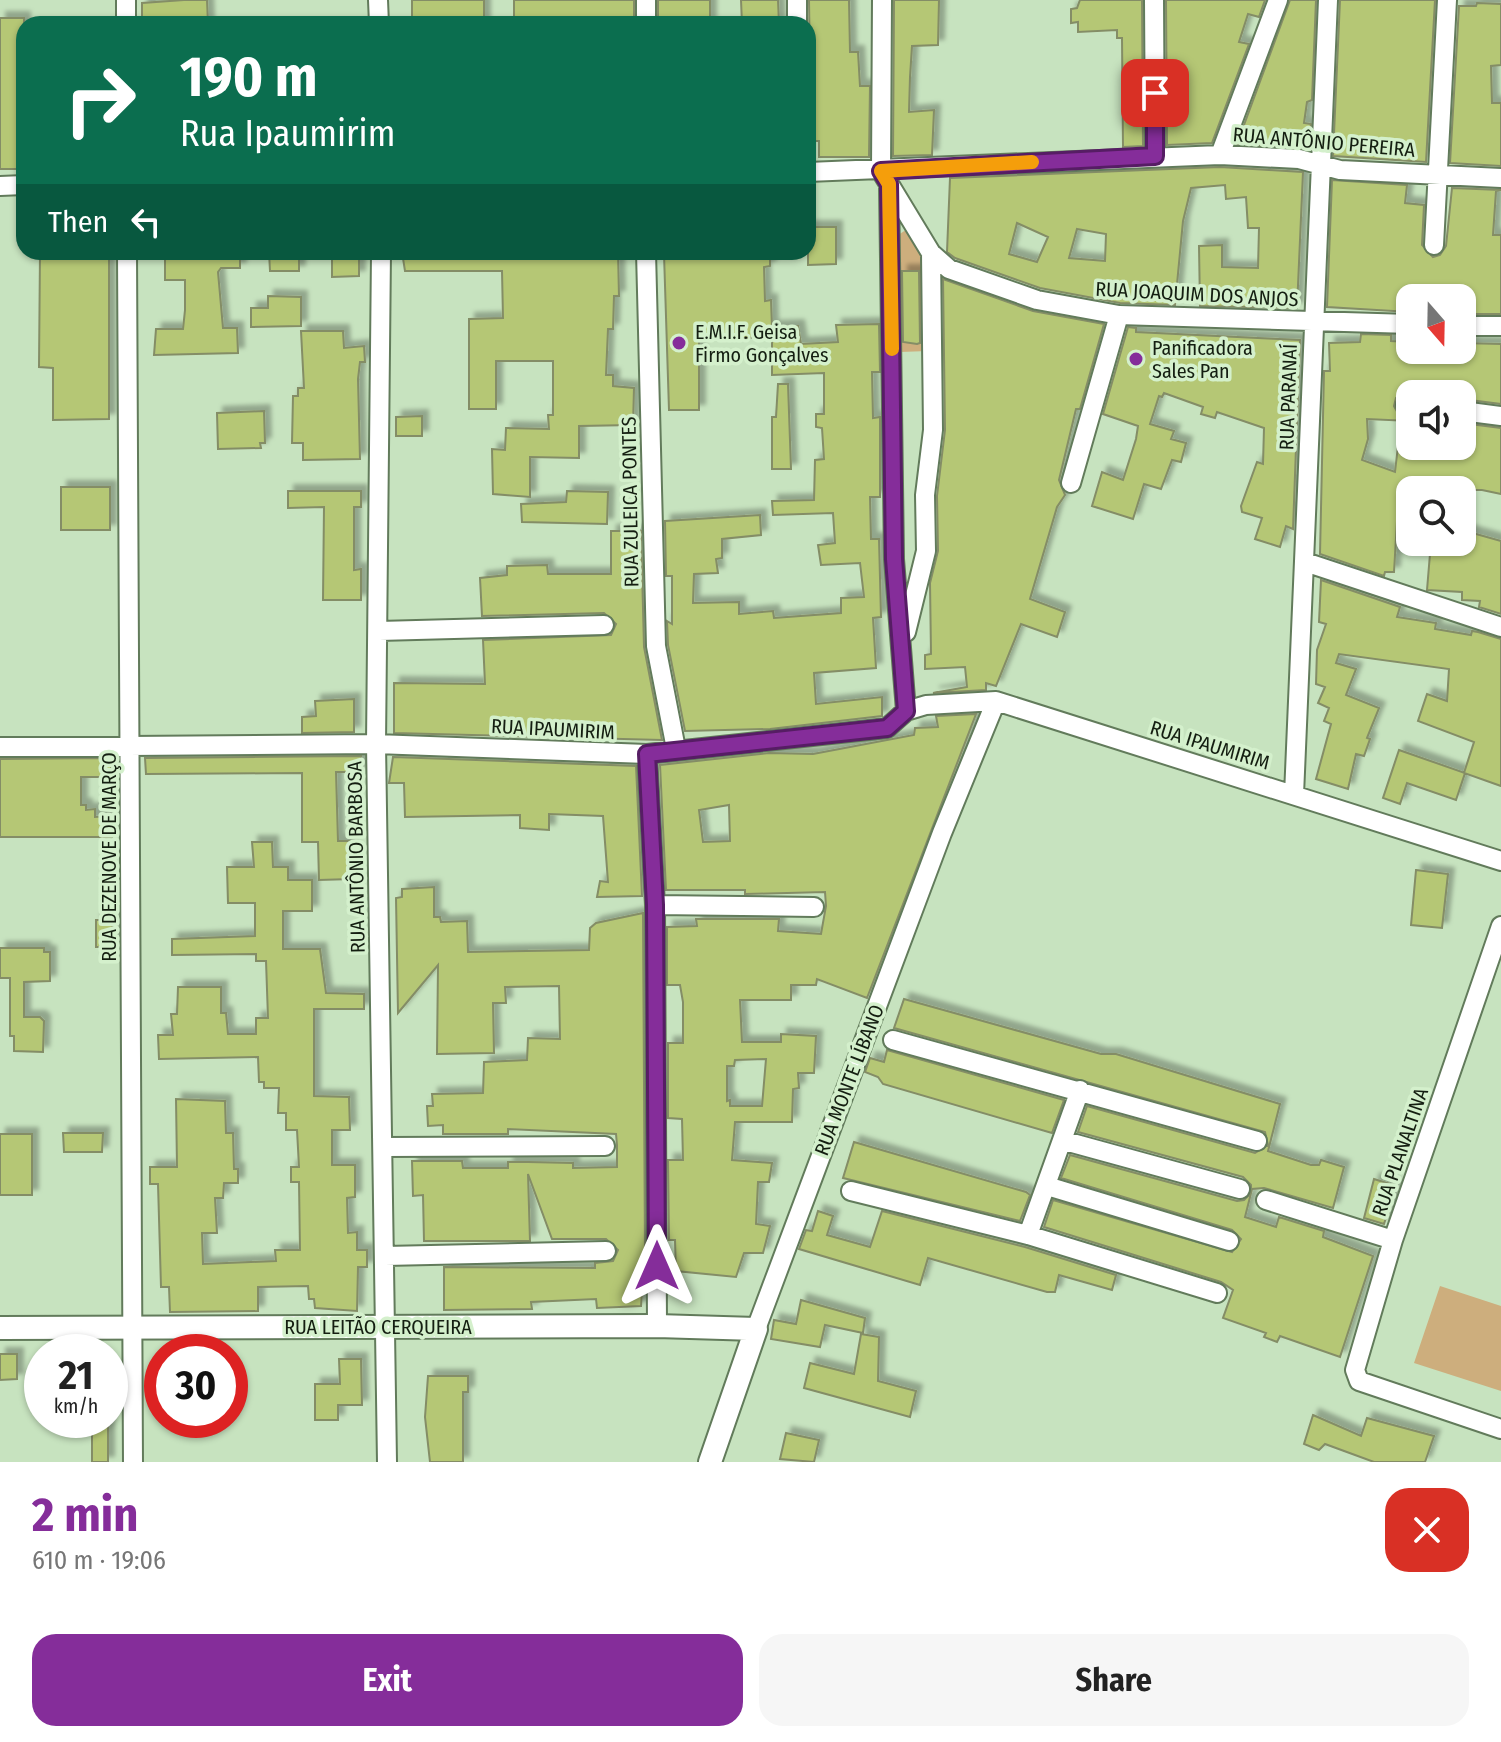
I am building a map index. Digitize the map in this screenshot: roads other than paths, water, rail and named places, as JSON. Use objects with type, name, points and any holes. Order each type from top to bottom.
[{"type":"street","points":[[882,0],[894,559],[906,711]]},
{"type":"street","points":[[1154,0],[1155,156]]},
{"type":"street","points":[[1220,155],[1278,0]]},
{"type":"street","name":"RUA PARANAÍ","points":[[1294,795],[1328,0]]},
{"type":"street","points":[[1434,245],[1447,0]]},
{"type":"street","name":"RUA ANTÔNIO PEREIRA","points":[[816,173],[885,177],[1155,156],[1220,155],[1319,163],[1340,170],[1501,178]]},
{"type":"street","name":"RUA JOAQUIM DOS ANJOS","points":[[885,177],[931,253],[949,269],[1037,300],[1119,315],[1396,324]]},
{"type":"street","points":[[902,648],[926,551],[925,495],[933,430],[931,253]]},
{"type":"street","name":"RUA DEZENOVE DE MARÇO","points":[[127,260],[133,1462]]},
{"type":"street","name":"RUA ANTÔNIO BARBOSA","points":[[381,260],[376,744],[387,1462]]},
{"type":"street","name":"RUA ZULEICA PONTES","points":[[646,260],[656,646],[676,749]]},
{"type":"street","points":[[1071,483],[1119,315]]},
{"type":"street","points":[[1476,326],[1501,326]]},
{"type":"street","points":[[1476,413],[1501,416]]},
{"type":"street","points":[[1305,562],[1501,627]]},
{"type":"street","points":[[379,631],[604,625]]},
{"type":"street","name":"RUA IPAUMIRIM","points":[[0,747],[376,744],[647,754],[887,728],[906,711],[943,703],[996,701],[1501,861]]},
{"type":"street","name":"RUA MONTE LÍBANO","points":[[710,1462],[756,1329],[942,833],[996,701]]},
{"type":"street","points":[[647,754],[655,905],[657,1326]]},
{"type":"street","points":[[655,905],[814,907]]},
{"type":"street","name":"RUA PLANALTINA","points":[[1501,926],[1393,1240],[1355,1370],[1359,1381],[1501,1429]]},
{"type":"street","points":[[893,1040],[1257,1141]]},
{"type":"street","points":[[1028,1235],[1065,1141],[1080,1090]]},
{"type":"street","points":[[1065,1141],[1240,1189]]},
{"type":"street","points":[[383,1147],[605,1146]]},
{"type":"street","points":[[1047,1186],[1229,1241]]},
{"type":"street","points":[[851,1191],[1028,1235],[1217,1293]]},
{"type":"street","points":[[1266,1200],[1393,1240]]},
{"type":"street","points":[[385,1256],[606,1251]]},
{"type":"street","name":"RUA LEITÃO CERQUEIRA","points":[[0,1328],[657,1326],[756,1329]]},
{"type":"place","name":"E.M.I.F. Geisa Firmo Gonçalves","points":[[679,343]]},
{"type":"place","name":"Panificadora Sales Pan","points":[[1136,359]]}]
